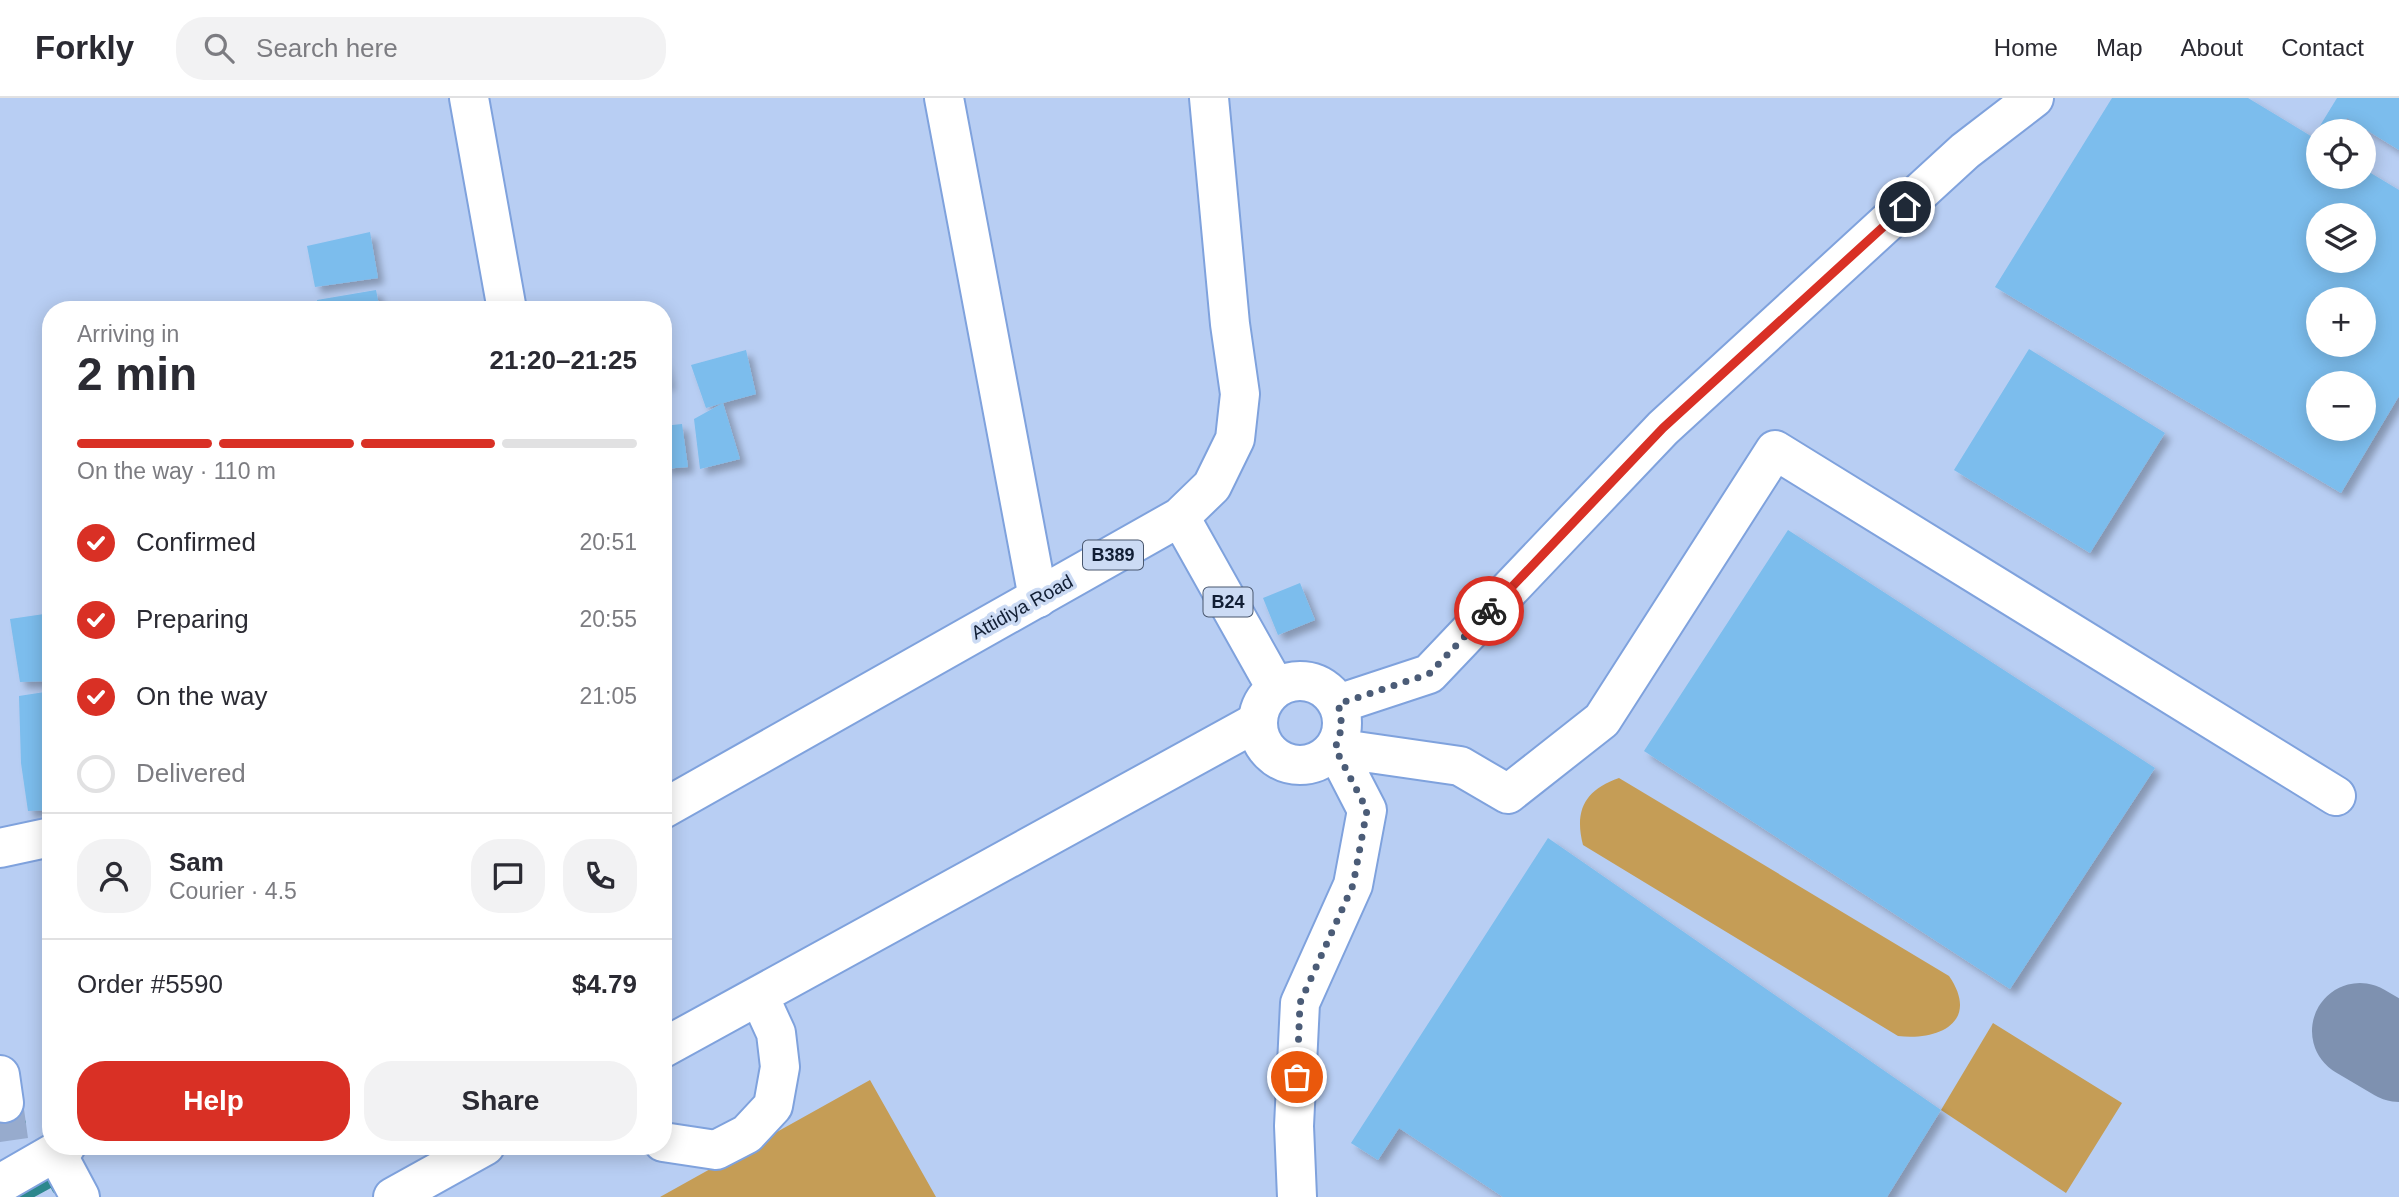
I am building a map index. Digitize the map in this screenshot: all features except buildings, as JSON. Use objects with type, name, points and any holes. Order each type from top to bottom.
[{"type":"main road","points":[[469,98],[505,301]]},
{"type":"main road","points":[[944,98],[1038,598]]},
{"type":"main road","name":"Attidiya Road","points":[[672,804],[1180,517],[1212,486],[1235,439],[1240,394],[1230,324],[1209,98]]},
{"type":"main road","points":[[1338,704],[1429,674],[1663,428],[1965,152],[2034,98]]},
{"type":"main road","points":[[1335,748],[1460,766],[1508,794],[1602,720],[1775,450],[2336,796]]},
{"type":"main road","name":"B24","points":[[1180,517],[1276,688]]},
{"type":"main road","points":[[1301,680],[1317,684],[1329,692],[1338,704],[1342,719],[1341,734],[1335,748],[1323,758],[1309,764],[1293,765],[1279,760],[1267,749],[1259,736],[1257,722],[1266,697],[1276,688],[1301,680]]},
{"type":"main road","points":[[672,1043],[1257,722]]},
{"type":"main road","points":[[1297,1197],[1294,1126],[1300,1003],[1353,885],[1367,810],[1335,748]]},
{"type":"main road","points":[[0,848],[42,839]]},
{"type":"main road","points":[[672,1143],[716,1150],[747,1134],[774,1106],[780,1067],[776,1033],[759,996]]},
{"type":"main road","points":[[0,1184],[51,1155]]},
{"type":"main road","points":[[63,1155],[80,1197]]},
{"type":"main road","points":[[393,1197],[469,1155]]},
{"type":"shaded area","points":[[1619,778],[1949,976],[1960,1005],[1958,1016],[1951,1025],[1941,1031],[1914,1037],[1898,1036],[1583,845],[1580,821],[1585,803],[1598,789]]},
{"type":"shaded area","points":[[1993,1023],[2122,1103],[2066,1193],[1941,1110]]},
{"type":"shaded area","points":[[870,1080],[936,1197],[660,1197]]},
{"type":"waterway","points":[[0,1132],[21,1123]]},
{"type":"waterway","points":[[24,1197],[53,1181],[57,1189]]},
{"type":"taxiway","points":[[2360,1031],[2399,1054]]},
{"type":"tunnel","points":[[4,1103],[14,1176]]},
{"type":"way so far","points":[[1297,1077],[1300,1003],[1353,885],[1367,810],[1335,748],[1341,734],[1342,719],[1338,704],[1429,674],[1489,611]]},
{"type":"route","points":[[1489,611],[1663,428],[1905,207]]}]
